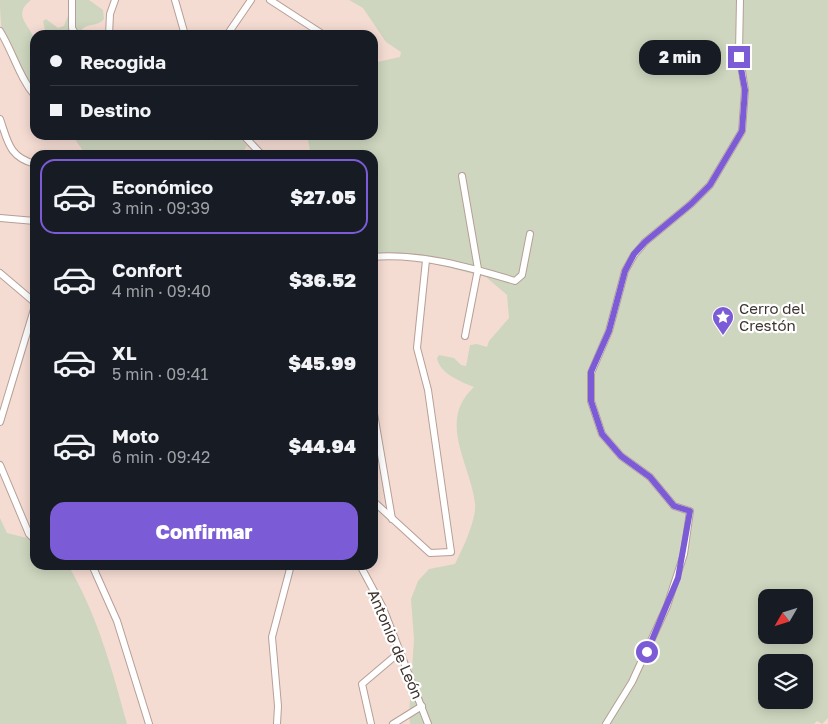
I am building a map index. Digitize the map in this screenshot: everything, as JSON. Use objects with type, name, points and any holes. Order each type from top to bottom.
[{"type":"street","points":[[72,0],[73,30]]},
{"type":"street","points":[[109,30],[110,14],[116,0]]},
{"type":"street","points":[[175,0],[184,30]]},
{"type":"street","points":[[230,30],[251,0]]},
{"type":"street","points":[[270,0],[316,30]]},
{"type":"street","points":[[606,724],[632,682],[667,606],[684,554],[690,511],[674,506],[650,477],[621,456],[602,434],[591,401],[591,372],[609,331],[625,271],[634,254],[710,185],[742,131],[745,90],[739,52],[740,0]]},
{"type":"street","points":[[0,31],[9,46],[18,70],[30,88]]},
{"type":"street","points":[[0,119],[10,150],[23,161],[30,163]]},
{"type":"street","points":[[248,140],[257,150]]},
{"type":"street","points":[[462,176],[478,269],[465,336]]},
{"type":"street","points":[[0,218],[30,221]]},
{"type":"street","points":[[378,256],[402,254],[478,269],[515,281],[519,280],[530,234]]},
{"type":"street","points":[[378,506],[430,553],[451,552],[428,390],[417,348],[426,260]]},
{"type":"street","points":[[0,273],[30,298]]},
{"type":"street","points":[[0,422],[30,323]]},
{"type":"street","points":[[378,437],[392,519]]},
{"type":"street","points":[[0,465],[30,535]]},
{"type":"street","points":[[94,570],[117,621],[149,724]]},
{"type":"street","points":[[277,724],[278,706],[272,636],[290,570]]},
{"type":"street","name":"Antonio de León","points":[[363,570],[383,608],[428,724]]},
{"type":"street","points":[[371,724],[362,684],[400,651]]},
{"type":"street","points":[[393,724],[422,706]]},
{"type":"green space","points":[[0,0],[31,0],[22,11],[24,21],[30,32],[30,85],[11,60],[3,38]]},
{"type":"green space","points":[[69,0],[89,0],[103,10],[104,19],[82,30],[45,30],[43,21],[46,19],[58,28],[64,26],[69,13]]},
{"type":"green space","points":[[349,0],[828,0],[828,718],[822,724],[817,721],[814,724],[410,724],[414,639],[411,599],[418,581],[429,569],[455,564],[468,534],[475,510],[472,488],[459,443],[457,428],[458,414],[463,400],[474,387],[457,380],[446,372],[437,358],[439,355],[454,358],[461,365],[466,366],[470,345],[477,344],[487,347],[489,341],[509,318],[507,295],[486,277],[426,262],[392,256],[378,256],[378,150],[310,150],[308,140],[378,140],[378,62],[400,57],[401,52],[386,42],[363,8]]},
{"type":"green space","points":[[76,140],[242,140],[247,146],[244,150],[82,150]]},
{"type":"green space","points":[[0,518],[7,533],[30,539],[30,570],[71,570],[95,622],[127,724],[0,724]]},
{"type":"place","name":"Cerro del Crestón","points":[[723,336]]},
{"type":"route","points":[[647,652],[678,578],[684,554],[690,511],[674,506],[650,477],[621,456],[602,434],[591,401],[591,372],[609,331],[625,271],[634,254],[710,185],[725,163],[742,131],[745,117],[745,90],[739,57]]}]
